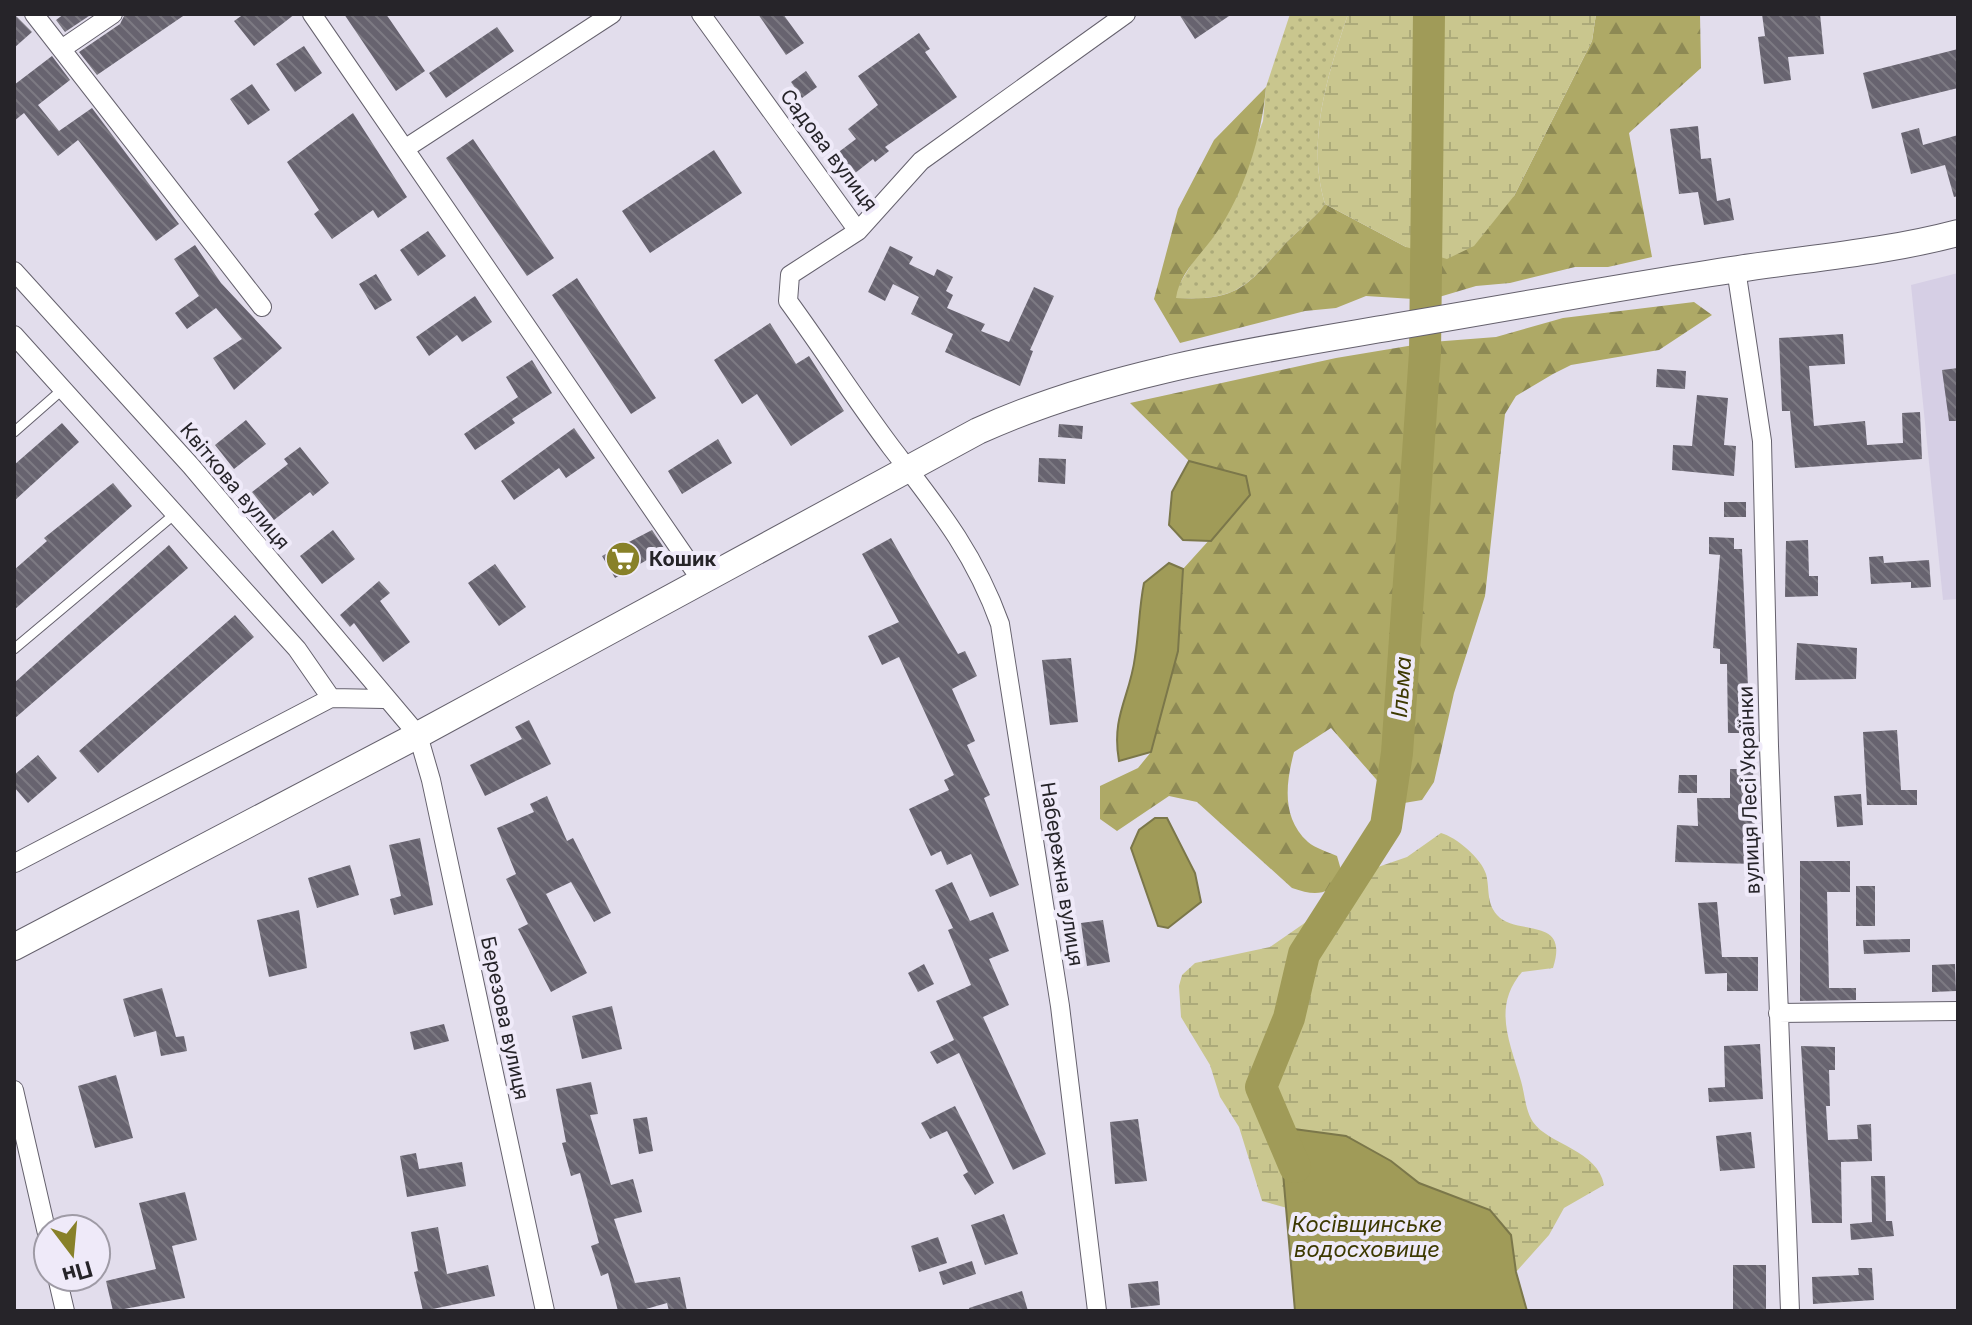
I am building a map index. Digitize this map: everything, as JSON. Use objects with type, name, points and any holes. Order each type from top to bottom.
[{"type":"street","points":[[34,14],[262,307]]},
{"type":"street","points":[[63,48],[113,14]]},
{"type":"street","points":[[312,14],[701,580]]},
{"type":"street","points":[[406,148],[612,14]]},
{"type":"street","name":"Садова вулиця","points":[[701,14],[858,231],[921,161],[1126,14]]},
{"type":"street","name":"Набережна вулиця","points":[[858,231],[790,275],[788,301],[943,512],[983,577],[1000,624],[1060,1006],[1097,1311]]},
{"type":"street","points":[[14,947],[418,735],[701,580],[1026,409],[1103,384],[1400,326],[1736,269],[1913,245],[1958,233]]},
{"type":"street","name":"вулиця Лесі Українки","points":[[1736,269],[1762,441],[1778,1013],[1790,1311]]},
{"type":"street","name":"Квіткова вулиця","points":[[14,271],[191,466],[384,699],[418,735]]},
{"type":"street","points":[[14,335],[297,649],[331,698]]},
{"type":"street","points":[[15,863],[331,698],[384,699]]},
{"type":"street","name":"Березова вулиця","points":[[418,735],[431,780],[545,1311]]},
{"type":"street","points":[[1778,1013],[1958,1011]]},
{"type":"street","points":[[14,1090],[42,1213]]},
{"type":"lane","points":[[14,432],[63,389]]},
{"type":"lane","points":[[14,649],[176,513]]},
{"type":"shaded area","points":[[1958,273],[1958,599],[1943,600],[1911,285]]},
{"type":"green space","points":[[1290,14],[1348,14],[1327,84],[1319,132],[1320,180],[1325,204],[1257,274],[1236,290],[1211,297],[1175,298],[1177,288],[1199,252],[1215,235],[1237,193],[1263,121],[1266,87]]},
{"type":"green space","points":[[1348,14],[1596,14],[1592,41],[1514,196],[1474,246],[1447,259],[1406,247],[1325,204],[1318,156],[1319,132],[1327,84]]},
{"type":"green space","points":[[1596,14],[1700,14],[1701,68],[1629,133],[1652,257],[1608,267],[1575,267],[1510,283],[1476,286],[1429,300],[1366,296],[1336,308],[1305,311],[1180,343],[1154,299],[1178,209],[1214,140],[1266,87],[1256,145],[1243,183],[1215,235],[1186,272],[1176,298],[1212,297],[1237,290],[1258,274],[1325,204],[1406,247],[1514,196],[1592,41]]},
{"type":"green space","points":[[1694,302],[1712,315],[1659,350],[1571,365],[1516,396],[1505,414],[1485,596],[1454,693],[1434,782],[1422,800],[1398,804],[1331,728],[1294,752],[1288,788],[1293,822],[1308,842],[1337,856],[1343,877],[1332,888],[1320,893],[1292,888],[1197,802],[1169,796],[1117,831],[1100,819],[1100,786],[1138,768],[1151,752],[1178,651],[1183,569],[1250,495],[1246,476],[1189,461],[1130,403],[1336,358],[1432,342],[1496,337],[1563,318]]},
{"type":"green space","points":[[1441,833],[1461,844],[1479,861],[1486,874],[1490,900],[1497,915],[1517,925],[1539,930],[1554,940],[1553,968],[1522,972],[1513,985],[1508,998],[1506,1025],[1533,1122],[1550,1137],[1593,1164],[1604,1185],[1564,1208],[1549,1235],[1516,1272],[1511,1235],[1490,1210],[1419,1183],[1391,1161],[1280,1127],[1287,1208],[1262,1201],[1239,1127],[1220,1097],[1210,1065],[1181,1017],[1179,986],[1182,975],[1195,963],[1270,947],[1364,882],[1378,867],[1407,857]]},
{"type":"water","points":[[1189,461],[1246,476],[1250,495],[1211,541],[1183,540],[1169,525],[1172,492]]},
{"type":"water","points":[[1169,563],[1183,569],[1178,651],[1151,752],[1119,761],[1117,731],[1133,671],[1144,583]]},
{"type":"water","points":[[1155,818],[1167,818],[1195,873],[1201,902],[1168,928],[1158,926],[1131,848],[1139,830]]},
{"type":"water","name":"Косівщинське водосховище","points":[[1279,1127],[1346,1136],[1391,1161],[1419,1183],[1490,1210],[1511,1235],[1516,1272],[1527,1311],[1295,1311]]},
{"type":"building","points":[[14,14],[32,32],[14,48]]},
{"type":"building","points":[[64,14],[92,14],[65,32],[56,20]]},
{"type":"building","points":[[125,14],[186,14],[97,75],[79,52],[120,24]]},
{"type":"building","points":[[244,14],[295,14],[254,46],[234,21]]},
{"type":"building","points":[[344,14],[386,14],[425,71],[396,91]]},
{"type":"building","points":[[758,14],[783,14],[804,43],[786,55]]},
{"type":"building","points":[[1179,14],[1232,14],[1195,39]]},
{"type":"building","points":[[1762,14],[1820,14],[1824,54],[1788,57],[1791,80],[1764,84],[1758,37],[1765,36]]},
{"type":"building","points":[[497,27],[514,51],[446,98],[429,73]]},
{"type":"building","points":[[919,33],[930,49],[925,52],[957,97],[885,147],[889,151],[875,162],[873,159],[845,181],[828,160],[856,139],[848,129],[878,105],[858,76]]},
{"type":"building","points":[[304,46],[322,73],[295,92],[276,64]]},
{"type":"building","points":[[1958,49],[1958,88],[1872,109],[1863,73]]},
{"type":"building","points":[[52,56],[70,80],[38,105],[59,131],[92,108],[179,224],[156,241],[78,140],[58,156],[24,113],[14,121],[14,85]]},
{"type":"building","points":[[806,71],[817,87],[802,98],[791,82]]},
{"type":"building","points":[[252,84],[270,110],[248,125],[230,99]]},
{"type":"building","points":[[353,113],[407,197],[378,218],[373,210],[332,239],[314,214],[319,210],[287,162]]},
{"type":"building","points":[[1698,126],[1701,159],[1711,158],[1717,201],[1730,198],[1734,220],[1704,225],[1698,192],[1679,194],[1670,129]]},
{"type":"building","points":[[1919,128],[1923,145],[1958,135],[1958,196],[1954,197],[1945,165],[1911,174],[1901,133]]},
{"type":"building","points":[[473,139],[554,258],[527,276],[446,158]]},
{"type":"building","points":[[714,150],[742,193],[650,253],[622,211]]},
{"type":"building","points":[[428,231],[446,256],[418,276],[400,250]]},
{"type":"building","points":[[195,245],[221,283],[282,348],[234,390],[213,358],[242,339],[216,308],[187,329],[175,313],[199,296],[174,259]]},
{"type":"building","points":[[890,246],[913,257],[909,264],[934,276],[937,269],[953,277],[946,291],[953,295],[947,308],[985,324],[981,331],[1009,342],[1034,287],[1054,296],[1030,350],[1033,351],[1020,386],[945,352],[953,334],[911,314],[919,297],[893,284],[885,301],[868,292]]},
{"type":"building","points":[[376,274],[392,300],[375,310],[359,284]]},
{"type":"building","points":[[577,278],[656,398],[631,414],[552,295]]},
{"type":"building","points":[[475,296],[492,322],[462,342],[457,335],[429,356],[416,337]]},
{"type":"building","points":[[770,323],[796,364],[809,356],[844,411],[791,446],[757,394],[742,404],[714,360]]},
{"type":"building","points":[[1843,334],[1845,364],[1809,366],[1814,426],[1865,421],[1867,445],[1903,443],[1902,413],[1920,412],[1922,459],[1795,468],[1790,411],[1782,411],[1779,338]]},
{"type":"building","points":[[532,360],[552,393],[512,419],[515,423],[475,450],[464,434],[518,397],[506,377]]},
{"type":"building","points":[[1958,368],[1958,421],[1949,421],[1942,370]]},
{"type":"building","points":[[1657,369],[1686,371],[1685,389],[1656,387]]},
{"type":"building","points":[[1697,395],[1728,398],[1724,445],[1736,446],[1734,476],[1672,470],[1673,445],[1692,446]]},
{"type":"building","points":[[246,420],[266,444],[234,469],[215,445]]},
{"type":"building","points":[[62,423],[79,442],[14,501],[14,465]]},
{"type":"building","points":[[1059,424],[1083,426],[1082,439],[1058,437]]},
{"type":"building","points":[[574,428],[595,458],[566,478],[559,468],[514,500],[501,481]]},
{"type":"building","points":[[718,439],[732,463],[682,494],[668,471]]},
{"type":"building","points":[[300,447],[329,483],[313,496],[310,492],[274,520],[252,492],[288,464],[284,459]]},
{"type":"building","points":[[1039,458],[1066,459],[1065,484],[1038,482]]},
{"type":"building","points":[[113,483],[132,506],[14,610],[14,570],[47,541],[44,538]]},
{"type":"building","points":[[1724,502],[1746,502],[1746,517],[1724,517]]},
{"type":"building","points":[[333,530],[355,559],[322,584],[300,556]]},
{"type":"building","points":[[652,530],[670,557],[652,568],[647,560],[615,578],[602,556]]},
{"type":"building","points":[[1709,537],[1734,538],[1734,549],[1742,549],[1750,733],[1728,733],[1727,664],[1720,664],[1720,649],[1713,648],[1720,555],[1709,554]]},
{"type":"building","points":[[891,538],[958,654],[965,651],[977,676],[952,689],[975,741],[967,745],[990,795],[984,798],[1019,885],[990,897],[971,854],[947,865],[941,851],[931,856],[909,809],[949,790],[944,780],[954,775],[899,657],[882,665],[868,636],[899,622],[862,554]]},
{"type":"building","points":[[1808,540],[1809,576],[1818,576],[1818,596],[1785,597],[1786,541]]},
{"type":"building","points":[[169,545],[188,568],[14,719],[14,683]]},
{"type":"building","points":[[1883,556],[1884,563],[1929,560],[1931,587],[1911,588],[1911,582],[1871,584],[1869,557]]},
{"type":"building","points":[[495,564],[526,607],[499,626],[468,583]]},
{"type":"building","points":[[379,581],[390,593],[380,601],[410,642],[383,662],[354,623],[350,627],[340,615]]},
{"type":"building","points":[[235,615],[254,637],[98,773],[79,751]]},
{"type":"building","points":[[1797,643],[1857,648],[1856,679],[1795,680]]},
{"type":"building","points":[[1071,658],[1078,722],[1050,725],[1042,660]]},
{"type":"building","points":[[529,720],[551,764],[485,796],[470,765],[522,739],[515,727]]},
{"type":"building","points":[[1897,730],[1901,790],[1917,790],[1917,805],[1867,805],[1863,732]]},
{"type":"building","points":[[38,755],[57,778],[28,803],[14,787],[14,775]]},
{"type":"building","points":[[1730,769],[1753,769],[1756,864],[1675,862],[1677,825],[1698,826],[1697,798],[1730,798]]},
{"type":"building","points":[[1679,775],[1697,775],[1697,793],[1678,793]]},
{"type":"building","points":[[1861,794],[1863,825],[1837,827],[1834,796]]},
{"type":"building","points":[[547,796],[567,841],[573,838],[611,913],[594,922],[571,882],[546,894],[587,973],[551,992],[518,929],[528,924],[506,879],[516,874],[497,828],[534,812],[530,804]]},
{"type":"building","points":[[420,838],[433,905],[394,915],[390,899],[401,896],[389,845]]},
{"type":"building","points":[[1800,861],[1850,861],[1850,892],[1827,892],[1829,988],[1856,988],[1856,1000],[1800,1001]]},
{"type":"building","points":[[350,865],[359,895],[317,908],[308,878]]},
{"type":"building","points":[[952,882],[970,921],[993,912],[1009,951],[989,959],[1009,1005],[983,1017],[1046,1154],[1013,1170],[959,1053],[937,1064],[930,1052],[954,1040],[936,1001],[971,985],[948,930],[953,928],[935,890]]},
{"type":"building","points":[[1856,886],[1875,886],[1875,926],[1856,926]]},
{"type":"building","points":[[1717,902],[1722,957],[1758,957],[1758,991],[1727,991],[1727,973],[1705,974],[1698,903]]},
{"type":"building","points":[[299,910],[307,968],[269,977],[257,920]]},
{"type":"building","points":[[1103,920],[1110,962],[1087,966],[1081,923]]},
{"type":"building","points":[[1910,939],[1910,952],[1864,954],[1863,940]]},
{"type":"building","points":[[924,964],[934,984],[918,992],[908,973]]},
{"type":"building","points":[[1955,964],[1956,991],[1932,992],[1932,965]]},
{"type":"building","points":[[162,988],[176,1037],[184,1036],[187,1051],[161,1056],[156,1031],[134,1037],[123,999]]},
{"type":"building","points":[[612,1006],[622,1049],[582,1059],[572,1016]]},
{"type":"building","points":[[444,1024],[449,1041],[414,1050],[410,1032]]},
{"type":"building","points":[[1760,1044],[1763,1099],[1709,1102],[1708,1088],[1725,1087],[1724,1046]]},
{"type":"building","points":[[1801,1046],[1835,1047],[1835,1070],[1829,1070],[1830,1106],[1826,1106],[1828,1140],[1858,1139],[1857,1125],[1871,1124],[1872,1161],[1841,1162],[1842,1223],[1812,1223]]},
{"type":"building","points":[[116,1075],[133,1138],[95,1148],[78,1086]]},
{"type":"building","points":[[591,1082],[598,1114],[590,1115],[611,1185],[633,1179],[642,1212],[614,1219],[635,1283],[680,1277],[687,1311],[669,1311],[667,1303],[639,1311],[618,1311],[608,1273],[601,1276],[591,1246],[599,1243],[580,1173],[571,1176],[562,1143],[566,1142],[556,1089]]},
{"type":"building","points":[[955,1106],[994,1183],[975,1195],[963,1175],[968,1172],[947,1131],[930,1139],[921,1123]]},
{"type":"building","points":[[647,1117],[653,1151],[639,1154],[633,1119]]},
{"type":"building","points":[[1138,1119],[1147,1181],[1115,1184],[1110,1122]]},
{"type":"building","points":[[1751,1132],[1755,1168],[1720,1171],[1716,1136]]},
{"type":"building","points":[[416,1153],[419,1169],[462,1162],[466,1186],[407,1197],[400,1156]]},
{"type":"building","points":[[1871,1176],[1885,1176],[1886,1221],[1892,1221],[1894,1236],[1851,1240],[1850,1224],[1872,1222]]},
{"type":"building","points":[[185,1192],[197,1240],[172,1246],[185,1298],[113,1311],[109,1293],[112,1293],[112,1280],[156,1269],[139,1203]]},
{"type":"building","points":[[1004,1214],[1018,1254],[985,1265],[971,1225]]},
{"type":"building","points":[[438,1227],[447,1274],[488,1265],[495,1296],[423,1311],[414,1272],[418,1271],[411,1232]]},
{"type":"building","points":[[938,1237],[947,1263],[919,1272],[911,1246]]},
{"type":"building","points":[[972,1261],[976,1274],[943,1285],[939,1272]]},
{"type":"building","points":[[1733,1265],[1766,1265],[1766,1311],[1733,1311]]},
{"type":"building","points":[[1858,1268],[1872,1268],[1874,1300],[1813,1304],[1812,1277],[1859,1275]]},
{"type":"building","points":[[1158,1281],[1160,1305],[1131,1308],[1128,1284]]},
{"type":"building","points":[[1022,1291],[1028,1311],[970,1311],[969,1308]]},
{"type":"waterway","name":"Ільма","points":[[1295,1167],[1261,1087],[1289,1018],[1304,954],[1386,826],[1397,753],[1425,353],[1429,14]]},
{"type":"place","name":"Кошик","points":[[623,559]]}]
